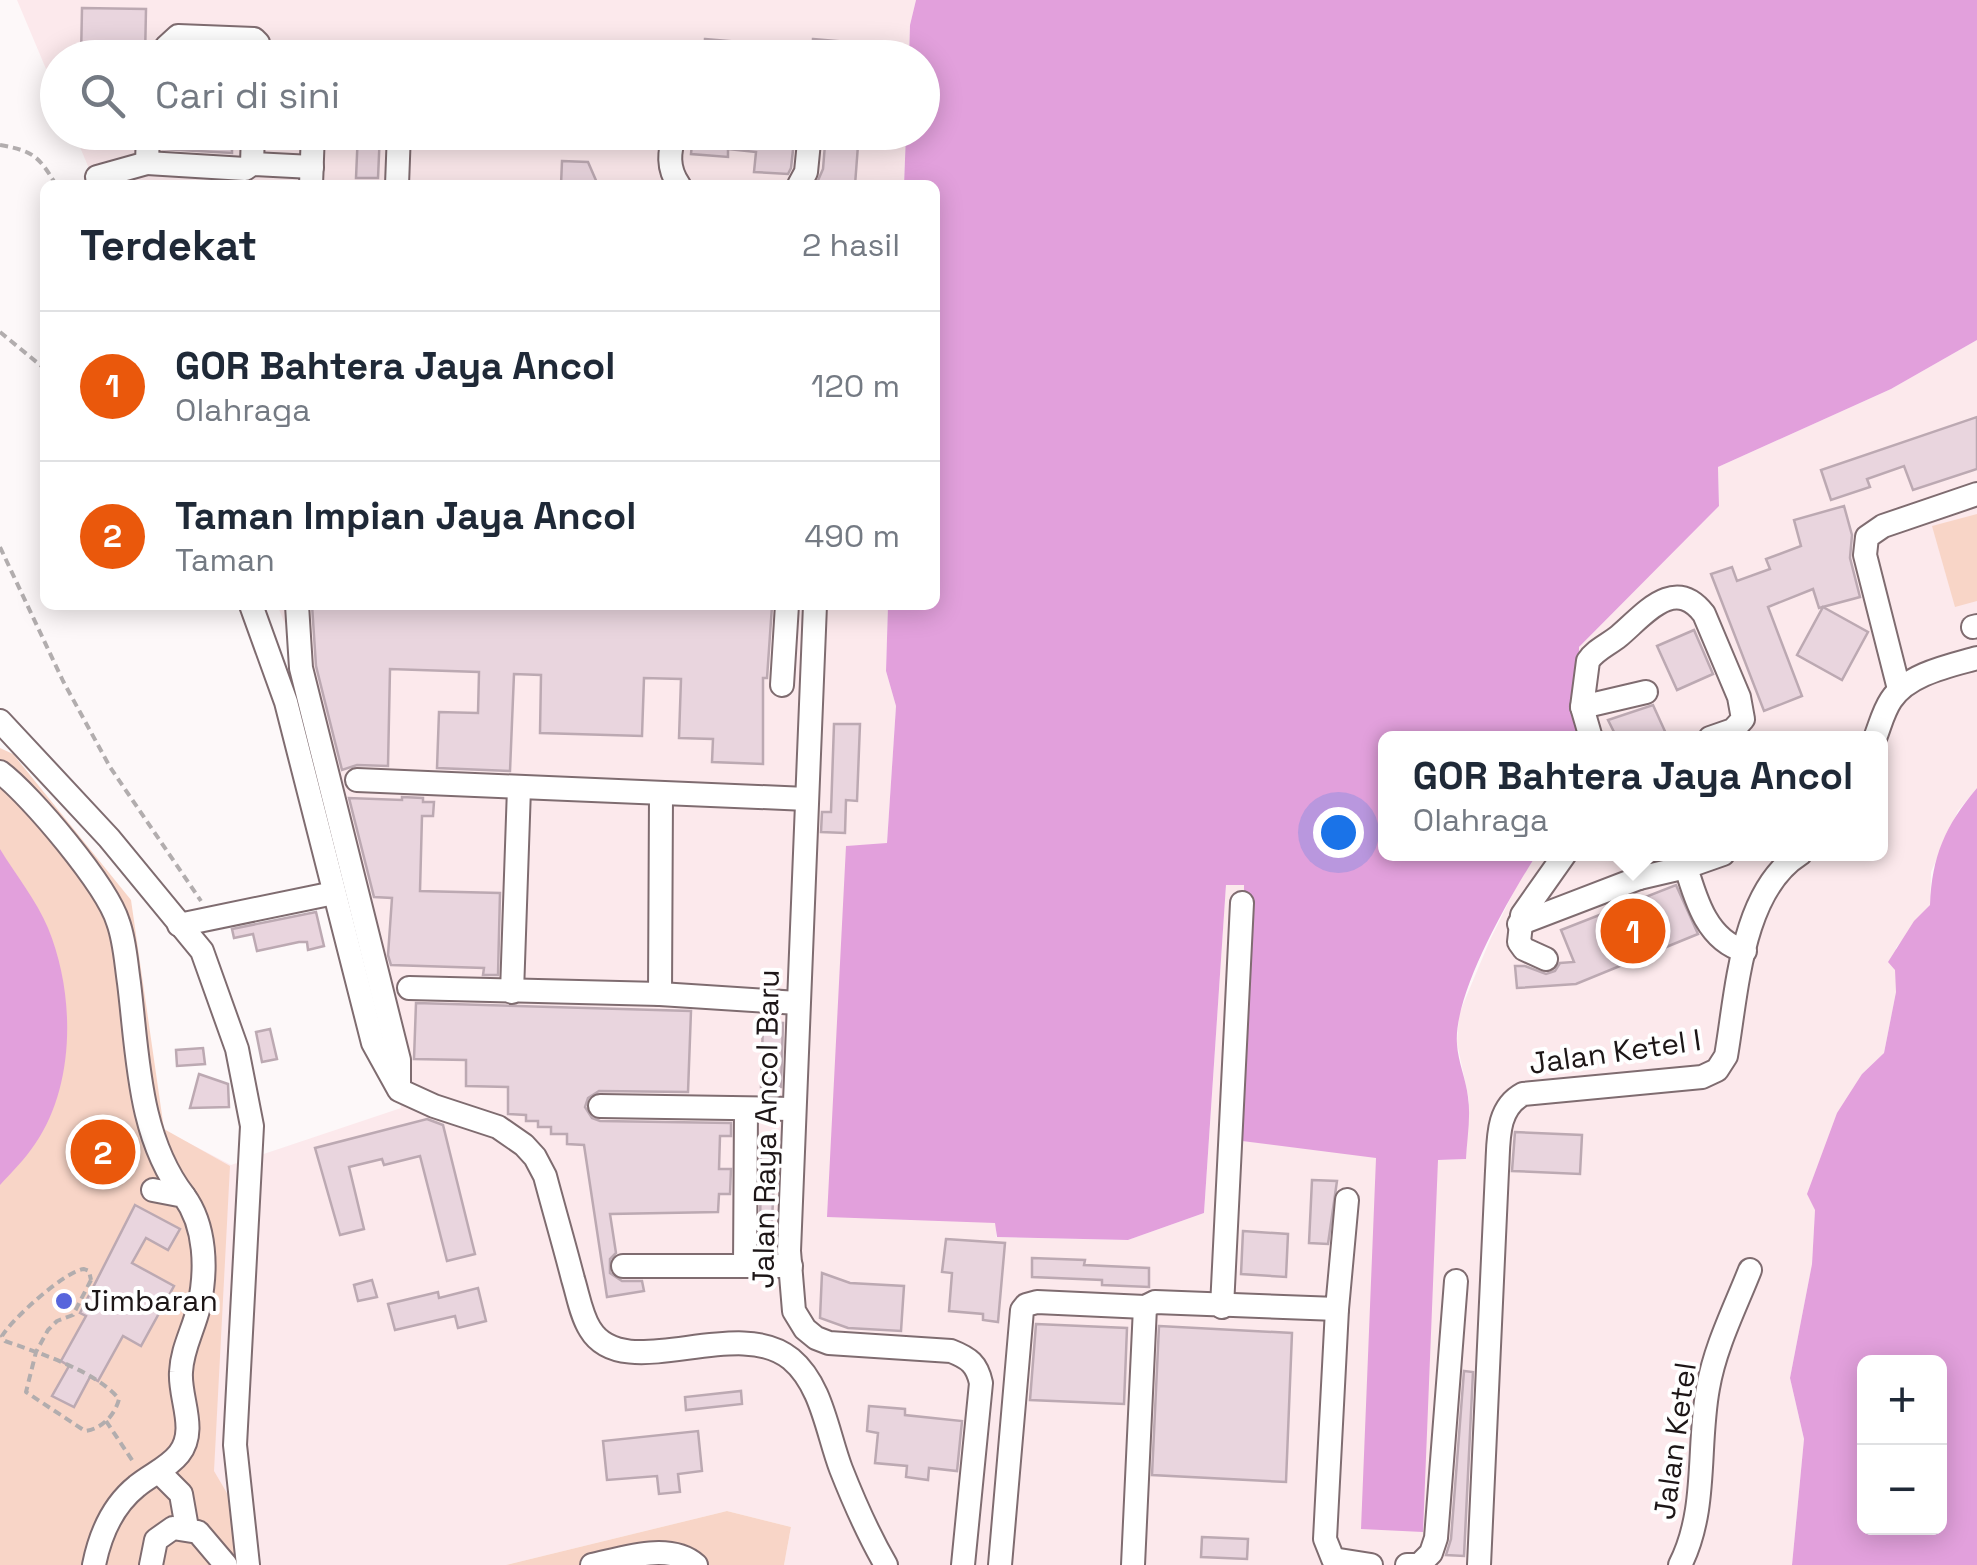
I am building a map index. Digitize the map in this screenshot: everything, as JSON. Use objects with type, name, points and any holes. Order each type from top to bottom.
[{"type":"lane","points":[[174,40],[178,36],[254,40]]},
{"type":"lane","points":[[147,150],[147,164]]},
{"type":"lane","points":[[252,150],[252,164]]},
{"type":"lane","points":[[98,178],[128,166],[147,164],[245,169],[252,164],[312,176],[313,150]]},
{"type":"lane","points":[[397,180],[398,150]]},
{"type":"lane","points":[[670,150],[670,168],[676,180]]},
{"type":"lane","points":[[802,180],[808,150]]},
{"type":"lane","points":[[1900,689],[1865,555],[1867,537],[1883,526],[1977,494]]},
{"type":"lane","points":[[1589,731],[1582,707],[1584,673],[1592,654],[1659,602],[1686,598],[1704,614],[1742,706],[1742,722],[1730,731]]},
{"type":"lane","points":[[254,610],[286,702],[373,1042],[399,1090],[434,1106],[498,1126],[535,1157],[545,1176],[581,1306],[589,1328],[599,1340],[614,1349],[637,1352],[665,1352],[728,1341],[770,1346],[804,1370],[868,1534],[886,1565]]},
{"type":"lane","points":[[298,610],[300,668],[399,1060],[399,1090]]},
{"type":"lane","points":[[782,685],[786,610]]},
{"type":"lane","name":"Jalan Raya Ancol Baru","points":[[814,610],[794,1109],[794,1311],[804,1328],[829,1343],[951,1351],[978,1368],[982,1383],[963,1565]]},
{"type":"lane","points":[[1878,731],[1888,703],[1900,689],[1932,672],[1977,658]]},
{"type":"lane","points":[[1582,707],[1646,692]]},
{"type":"lane","points":[[0,721],[109,838],[202,951],[236,1048],[252,1126],[234,1445],[248,1565]]},
{"type":"lane","points":[[0,772],[22,792],[82,866],[118,922],[144,1106],[157,1148],[198,1222],[203,1274],[180,1378],[187,1405],[186,1438],[180,1452],[134,1488],[108,1521],[94,1565]]},
{"type":"lane","points":[[357,780],[807,799]]},
{"type":"lane","points":[[512,992],[519,788]]},
{"type":"lane","points":[[660,994],[662,795]]},
{"type":"lane","points":[[1546,959],[1524,949],[1519,942],[1519,924],[1559,861]]},
{"type":"lane","points":[[1633,861],[1640,878]]},
{"type":"lane","points":[[1519,924],[1640,878],[1704,861]]},
{"type":"lane","name":"Jalan Ketel I","points":[[1479,1565],[1497,1171],[1504,1111],[1523,1094],[1702,1077],[1716,1070],[1726,1056],[1745,951],[1764,892],[1774,876],[1792,861]]},
{"type":"lane","points":[[1686,868],[1694,896],[1718,939],[1745,951]]},
{"type":"lane","points":[[179,925],[334,893]]},
{"type":"lane","points":[[1222,1307],[1242,903]]},
{"type":"lane","points":[[409,988],[660,994],[798,1003]]},
{"type":"lane","points":[[600,1106],[794,1109]]},
{"type":"lane","points":[[744,1266],[746,1109]]},
{"type":"lane","points":[[153,1190],[184,1196]]},
{"type":"lane","points":[[1347,1200],[1336,1309],[1325,1539],[1333,1559],[1372,1565]]},
{"type":"lane","points":[[623,1266],[791,1266]]},
{"type":"lane","name":"Jalan Ketel","points":[[1680,1565],[1690,1547],[1696,1521],[1712,1367],[1750,1270]]},
{"type":"lane","points":[[1406,1565],[1419,1565],[1431,1553],[1436,1538],[1456,1281]]},
{"type":"lane","points":[[1000,1565],[1022,1310],[1026,1304],[1145,1307],[1155,1302],[1336,1309]]},
{"type":"lane","points":[[1132,1565],[1145,1307]]},
{"type":"lane","points":[[152,1476],[181,1494],[187,1528]]},
{"type":"lane","points":[[151,1565],[156,1540],[173,1528],[198,1532],[215,1562]]},
{"type":"lane","points":[[592,1565],[666,1552],[696,1565]]},
{"type":"path","points":[[0,145],[25,149],[38,157],[53,180]]},
{"type":"path","points":[[0,332],[40,365]]},
{"type":"path","points":[[0,547],[110,768],[212,918]]},
{"type":"path","points":[[36,1352],[5,1341],[4,1330],[74,1270],[89,1271],[91,1280],[73,1315],[57,1322],[36,1352],[26,1392],[85,1430],[106,1421],[117,1409],[119,1399],[112,1390],[36,1352]]},
{"type":"path","points":[[106,1421],[152,1476]]},
{"type":"shaded area","points":[[17,0],[916,0],[910,40],[40,40],[40,55]]},
{"type":"shaded area","points":[[916,0],[1977,0],[1977,340],[1891,389],[1718,467],[1719,506],[1579,647],[1578,731],[1378,731],[1378,861],[1533,861],[1485,946],[1458,1023],[1457,1044],[1469,1112],[1466,1159],[1438,1160],[1423,1532],[1361,1529],[1376,1158],[1242,1141],[1244,885],[1226,885],[1204,1213],[1128,1240],[997,1237],[995,1223],[827,1217],[846,846],[887,843],[896,706],[886,671],[888,610],[940,610],[940,180],[904,180],[905,150],[940,150],[940,40],[910,40]]},
{"type":"shaded area","points":[[81,150],[905,150],[904,180],[94,180]]},
{"type":"shaded area","points":[[1977,340],[1977,788],[1958,811],[1931,872],[1930,905],[1896,948],[1896,992],[1884,1053],[1862,1074],[1815,1210],[1812,1264],[1790,1378],[1804,1439],[1792,1565],[784,1565],[791,1527],[727,1511],[506,1565],[0,1565],[164,1130],[231,1165],[401,1108],[292,640],[279,610],[888,610],[886,671],[896,706],[887,844],[847,846],[996,1223],[996,1237],[1128,1240],[1204,1213],[1226,884],[1245,885],[1242,1141],[1438,1160],[1466,1159],[1469,1100],[1457,1043],[1459,1014],[1490,940],[1532,861],[1888,861],[1888,731],[1578,731],[1579,647],[1719,506],[1718,467],[1891,389]]},
{"type":"shaded area","points":[[1977,514],[1977,601],[1955,607],[1932,526]]},
{"type":"shaded area","points":[[0,748],[13,754],[131,900],[164,1129],[230,1166],[214,1471],[231,1500],[248,1565],[0,1565]]},
{"type":"shaded area","points":[[1977,788],[1977,1565],[1792,1565],[1804,1439],[1790,1378],[1812,1264],[1815,1210],[1807,1194],[1837,1113],[1862,1074],[1884,1053],[1896,992],[1895,970],[1888,962],[1914,921],[1930,905],[1937,856],[1949,829]]},
{"type":"shaded area","points":[[0,849],[48,928],[63,981],[67,1038],[58,1094],[48,1120],[31,1150],[0,1185]]},
{"type":"shaded area","points":[[727,1511],[791,1527],[784,1565],[506,1565]]},
{"type":"building","points":[[82,8],[146,9],[145,40],[81,40]]},
{"type":"building","points":[[180,150],[232,150],[232,153]]},
{"type":"building","points":[[357,150],[379,150],[378,178],[356,178]]},
{"type":"building","points":[[691,150],[728,150],[728,157],[691,154]]},
{"type":"building","points":[[737,150],[793,150],[788,174],[754,172],[756,152]]},
{"type":"building","points":[[825,150],[858,150],[855,180],[818,180]]},
{"type":"building","points":[[562,161],[588,162],[596,180],[561,180]]},
{"type":"building","points":[[1977,417],[1977,469],[1913,490],[1904,466],[1867,479],[1870,487],[1831,500],[1821,470]]},
{"type":"building","points":[[1844,506],[1852,535],[1850,558],[1860,597],[1819,608],[1813,589],[1768,607],[1802,696],[1764,711],[1711,574],[1732,567],[1737,581],[1770,569],[1766,559],[1801,546],[1794,520]]},
{"type":"building","points":[[1823,607],[1868,632],[1842,680],[1797,655]]},
{"type":"building","points":[[312,610],[772,610],[767,678],[763,678],[763,764],[712,762],[713,739],[679,738],[681,679],[644,678],[642,736],[540,733],[541,675],[514,674],[510,771],[437,768],[439,712],[478,713],[479,672],[390,669],[388,766],[357,765],[342,770],[316,666]]},
{"type":"building","points":[[1694,630],[1713,674],[1677,690],[1657,646]]},
{"type":"building","points":[[1653,705],[1665,731],[1614,731],[1608,720]]},
{"type":"building","points":[[834,724],[860,724],[857,801],[846,800],[845,833],[821,832],[822,812],[831,812]]},
{"type":"building","points":[[402,797],[434,802],[433,816],[422,816],[420,891],[500,893],[498,975],[483,975],[484,968],[391,965],[388,955],[392,898],[374,897],[349,798]]},
{"type":"building","points":[[1676,885],[1698,934],[1576,984],[1517,988],[1515,966],[1546,974],[1555,971],[1560,963],[1574,962],[1561,930]]},
{"type":"building","points":[[316,912],[324,946],[308,950],[307,942],[299,942],[257,951],[253,934],[234,938],[232,929]]},
{"type":"building","points":[[416,1003],[691,1011],[688,1092],[599,1091],[588,1098],[585,1107],[592,1118],[600,1121],[731,1123],[731,1136],[720,1136],[719,1169],[731,1169],[730,1194],[719,1194],[718,1212],[610,1214],[616,1253],[610,1259],[610,1273],[622,1281],[642,1281],[644,1291],[607,1297],[584,1145],[567,1144],[567,1134],[551,1134],[551,1127],[538,1127],[538,1121],[526,1121],[526,1115],[508,1114],[508,1087],[466,1086],[466,1060],[414,1059]]},
{"type":"building","points":[[763,1022],[783,1023],[781,1087],[761,1087]]},
{"type":"building","points":[[270,1029],[277,1059],[262,1062],[256,1032]]},
{"type":"building","points":[[203,1048],[205,1064],[177,1066],[176,1050]]},
{"type":"building","points":[[199,1074],[228,1084],[229,1107],[190,1108]]},
{"type":"building","points":[[427,1119],[443,1125],[475,1254],[447,1261],[420,1156],[384,1165],[382,1159],[349,1167],[364,1229],[340,1235],[315,1148]]},
{"type":"building","points":[[1515,1132],[1582,1135],[1580,1174],[1512,1171]]},
{"type":"building","points":[[761,1143],[776,1144],[771,1239],[760,1238]]},
{"type":"building","points":[[1312,1180],[1337,1181],[1328,1244],[1309,1243]]},
{"type":"building","points":[[135,1205],[180,1229],[168,1250],[146,1238],[132,1263],[174,1286],[141,1346],[123,1336],[98,1381],[90,1377],[74,1407],[52,1396],[69,1366],[61,1361],[86,1316],[80,1313]]},
{"type":"building","points":[[1243,1231],[1288,1234],[1286,1277],[1241,1274]]},
{"type":"building","points":[[946,1239],[1005,1243],[998,1322],[983,1320],[983,1314],[949,1311],[952,1273],[942,1272]]},
{"type":"building","points":[[1032,1258],[1149,1268],[1149,1287],[1032,1277]]},
{"type":"building","points":[[822,1273],[850,1283],[904,1286],[901,1331],[848,1328],[820,1318]]},
{"type":"building","points":[[372,1280],[377,1297],[358,1301],[354,1285]]},
{"type":"building","points":[[478,1288],[486,1321],[458,1328],[455,1316],[395,1330],[388,1304],[438,1292],[439,1298]]},
{"type":"building","points":[[1036,1324],[1127,1328],[1124,1404],[1030,1400]]},
{"type":"building","points":[[1159,1326],[1292,1333],[1286,1482],[1152,1475]]},
{"type":"building","points":[[1464,1371],[1473,1372],[1464,1556],[1446,1555],[1451,1539]]},
{"type":"building","points":[[741,1391],[742,1404],[686,1410],[685,1397]]},
{"type":"building","points":[[869,1406],[905,1409],[905,1415],[962,1421],[957,1471],[929,1468],[928,1480],[906,1477],[907,1466],[875,1463],[878,1433],[867,1431]]},
{"type":"building","points":[[698,1431],[702,1471],[678,1474],[680,1492],[659,1494],[657,1476],[607,1480],[603,1441]]},
{"type":"building","points":[[1202,1537],[1248,1539],[1247,1559],[1201,1557]]},
{"type":"place","name":"GOR Bahtera Jaya Ancol","points":[[1633,931]]},
{"type":"place","name":"Taman Impian Jaya Ancol","points":[[103,1152]]},
{"type":"place","name":"Jimbaran","points":[[64,1301]]}]
